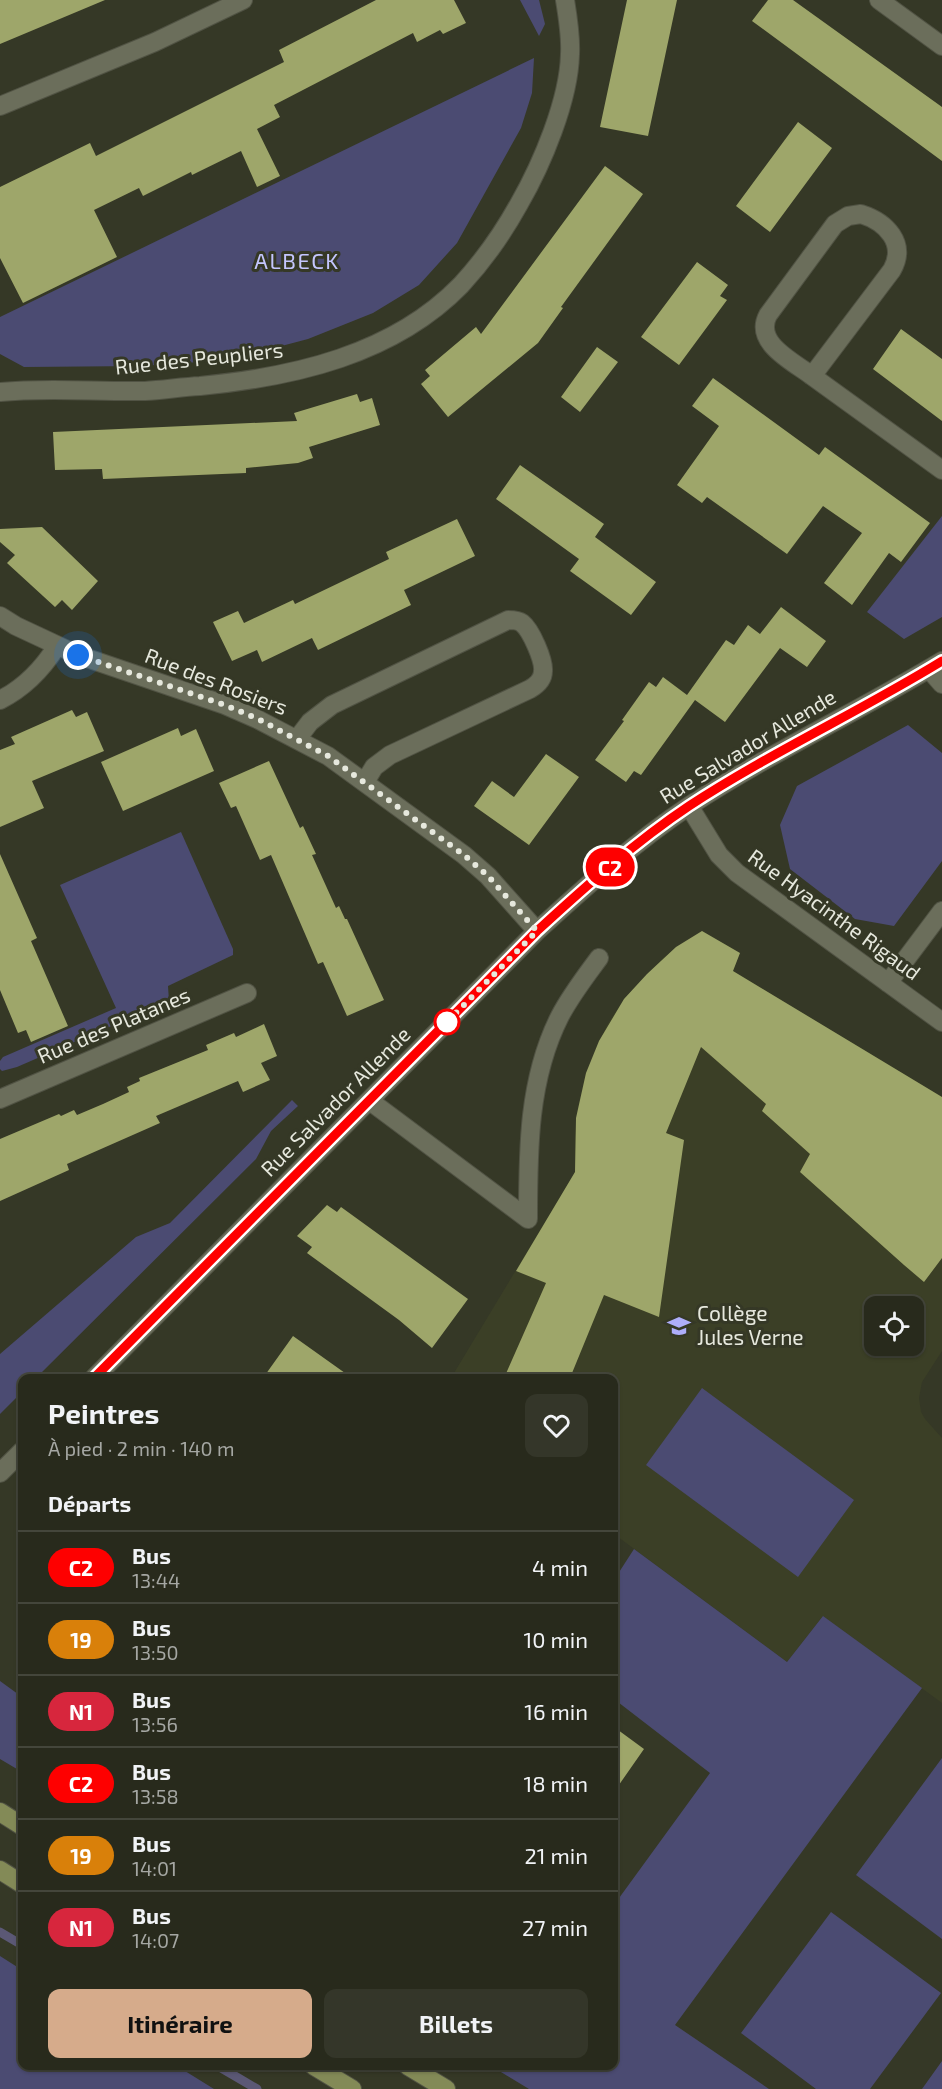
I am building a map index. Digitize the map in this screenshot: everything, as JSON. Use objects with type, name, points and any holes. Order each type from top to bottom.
[{"type":"main road","points":[[0,1812],[18,1823]]},
{"type":"main road","points":[[0,1870],[18,1881]]},
{"type":"main road","points":[[321,2070],[352,2089]]},
{"type":"main road","points":[[415,2070],[446,2089]]},
{"type":"street","points":[[0,106],[155,42],[243,0]]},
{"type":"street","name":"Rue des Peupliers","points":[[0,392],[149,391],[271,377],[341,358],[396,334],[419,319],[460,286],[489,253],[513,215],[534,174],[559,110],[570,66],[570,38],[565,0]]},
{"type":"street","points":[[879,0],[942,46]]},
{"type":"street","points":[[812,376],[896,264],[898,251],[894,238],[867,216],[854,214],[835,224],[765,320],[764,331],[776,350],[942,470]]},
{"type":"street","name":"Rue des Rosiers","points":[[0,616],[78,655],[225,705],[328,756],[464,855],[488,876],[537,931]]},
{"type":"street","points":[[297,739],[310,722],[332,705],[508,620],[523,624],[529,631],[542,661],[543,671],[538,684],[390,755],[380,761],[365,782]]},
{"type":"street","points":[[0,700],[30,679],[49,659],[57,646]]},
{"type":"street","points":[[935,665],[942,684]]},
{"type":"street","name":"Rue Salvador Allende","points":[[106,1374],[537,931],[618,860],[689,806],[935,665]]},
{"type":"street","name":"Rue Hyacinthe Rigaud","points":[[689,806],[719,855],[732,869],[942,1022]]},
{"type":"street","points":[[888,983],[942,911]]},
{"type":"street","points":[[370,1101],[528,1219],[529,1133],[533,1101],[541,1068],[550,1038],[560,1017],[573,994],[599,958]]},
{"type":"street","name":"Rue des Platanes","points":[[0,1099],[247,993]]},
{"type":"street","points":[[0,1473],[18,1455]]},
{"type":"shaded area","points":[[520,0],[539,0],[545,24],[539,36]]},
{"type":"shaded area","points":[[534,58],[532,93],[521,128],[457,243],[419,285],[373,313],[308,339],[228,360],[141,366],[24,367],[0,354],[0,317]]},
{"type":"shaded area","points":[[942,516],[942,617],[904,639],[867,612]]},
{"type":"shaded area","points":[[908,725],[942,753],[942,861],[894,926],[855,919],[790,869],[780,825],[797,786]]},
{"type":"shaded area","points":[[181,832],[233,949],[233,955],[168,986],[169,1001],[17,1067],[2,1071],[0,1061],[3,1057],[116,1008],[60,885]]},
{"type":"shaded area","name":"Collège Jules Verne","points":[[702,931],[740,953],[733,971],[942,1097],[942,1351],[922,1382],[919,1398],[921,1412],[925,1419],[942,1438],[942,1703],[823,1616],[787,1662],[618,1537],[618,1374],[453,1374],[575,1172],[578,1107],[586,1073],[607,1025],[624,999],[663,958]]},
{"type":"shaded area","points":[[292,1100],[298,1106],[271,1131],[256,1159],[40,1374],[18,1374],[18,1396],[0,1414],[0,1354],[136,1237],[170,1223]]},
{"type":"shaded area","points":[[702,1388],[854,1500],[798,1577],[646,1465]]},
{"type":"shaded area","points":[[634,1549],[787,1662],[823,1616],[922,1688],[675,2025],[769,2089],[529,2089],[498,2070],[618,2070],[618,1900],[710,1773],[618,1702],[618,1574]]},
{"type":"shaded area","points":[[0,1681],[18,1694],[18,1770],[0,1759]]},
{"type":"shaded area","points":[[942,1758],[942,1939],[856,1875]]},
{"type":"shaded area","points":[[831,1912],[941,1993],[870,2089],[816,2089],[741,2033]]},
{"type":"shaded area","points":[[0,1956],[18,1967],[18,2070],[183,2070],[214,2089],[0,2089]]},
{"type":"shaded area","points":[[942,2061],[942,2089],[922,2089]]},
{"type":"building","points":[[0,0],[105,0],[0,44]]},
{"type":"building","points":[[376,0],[454,0],[466,23],[443,34],[440,30],[417,42],[413,33],[274,105],[280,117],[257,129],[280,176],[257,187],[241,151],[143,196],[139,188],[94,210],[117,257],[23,303],[0,258],[0,187],[90,143],[96,156],[284,62],[279,50]]},
{"type":"building","points":[[627,0],[677,0],[648,136],[600,127]]},
{"type":"building","points":[[768,0],[793,0],[942,107],[942,161],[752,21]]},
{"type":"building","points":[[798,122],[832,148],[770,232],[736,206]]},
{"type":"building","points":[[605,166],[643,194],[561,307],[563,308],[538,343],[448,417],[421,384],[430,376],[425,370],[476,327],[481,334]]},
{"type":"building","points":[[697,262],[728,285],[720,296],[727,300],[679,365],[641,337]]},
{"type":"building","points":[[901,329],[942,359],[942,421],[873,369]]},
{"type":"building","points":[[597,347],[618,362],[580,412],[561,397]]},
{"type":"building","points":[[713,378],[819,455],[825,447],[930,523],[901,562],[889,553],[852,605],[824,583],[862,533],[823,506],[787,554],[707,497],[702,503],[677,485],[719,426],[692,406]]},
{"type":"building","points":[[357,394],[360,402],[372,398],[380,425],[309,447],[313,458],[298,463],[246,468],[246,473],[103,479],[102,469],[55,470],[53,432],[297,421],[294,413]]},
{"type":"building","points":[[520,465],[604,524],[595,537],[656,582],[631,615],[570,571],[579,559],[496,499]]},
{"type":"building","points":[[457,519],[475,556],[404,590],[411,605],[318,650],[312,638],[262,662],[257,650],[232,661],[213,622],[238,611],[244,623],[293,600],[295,604],[389,559],[386,552]]},
{"type":"building","points":[[42,527],[98,581],[72,610],[62,600],[55,607],[7,563],[15,555],[0,542],[0,529]]},
{"type":"building","points":[[781,607],[826,641],[807,667],[780,648],[725,722],[695,700],[641,775],[634,771],[626,782],[595,760],[649,682],[656,687],[663,677],[687,695],[726,640],[734,645],[748,625],[760,634]]},
{"type":"building","points":[[72,710],[76,717],[87,712],[104,751],[32,781],[44,808],[0,827],[0,750],[15,744],[11,737]]},
{"type":"building","points":[[178,728],[181,736],[196,729],[214,771],[123,811],[101,762]]},
{"type":"building","points":[[546,754],[579,777],[529,845],[474,806],[492,781],[514,797]]},
{"type":"building","points":[[269,761],[300,828],[303,826],[316,854],[312,855],[336,908],[339,906],[347,919],[384,1000],[347,1016],[323,962],[318,964],[271,855],[260,860],[236,806],[231,808],[219,783]]},
{"type":"building","points":[[0,854],[37,938],[31,941],[68,1026],[31,1042],[26,1030],[18,1033],[0,990]]},
{"type":"building","points":[[702,931],[740,953],[733,971],[942,1097],[942,1258],[924,1282],[904,1265],[800,1172],[810,1154],[762,1111],[766,1104],[701,1047],[666,1133],[684,1140],[659,1317],[604,1295],[572,1374],[506,1374],[546,1283],[516,1271],[575,1172],[576,1118],[586,1073],[599,1041],[624,999],[676,947]]},
{"type":"building","points":[[264,1024],[277,1056],[261,1063],[270,1080],[243,1092],[238,1081],[156,1116],[160,1123],[67,1164],[69,1170],[0,1201],[0,1139],[59,1114],[61,1116],[74,1110],[77,1115],[103,1104],[129,1092],[127,1087],[140,1081],[139,1078],[208,1050],[206,1045],[234,1033],[236,1037]]},
{"type":"building","points":[[327,1205],[337,1212],[341,1207],[468,1299],[432,1348],[399,1320],[307,1253],[312,1247],[297,1236]]},
{"type":"building","points":[[293,1336],[346,1374],[266,1374]]},
{"type":"building","points":[[618,1730],[644,1749],[618,1786]]},
{"type":"waterway","points":[[0,1932],[18,1943]]},
{"type":"waterway","points":[[225,2070],[257,2089]]},
{"type":"bus line","name":"C2","points":[[98,1374],[537,931],[594,880],[689,806],[942,661]]},
{"type":"place","name":"Collège Jules Verne","points":[[679,1326]]},
{"type":"district","name":"ALBECK","points":[[297,261]]},
{"type":"route","points":[[78,655],[225,705],[297,739],[328,756],[365,782],[464,855],[488,876],[537,931],[447,1022]]}]
